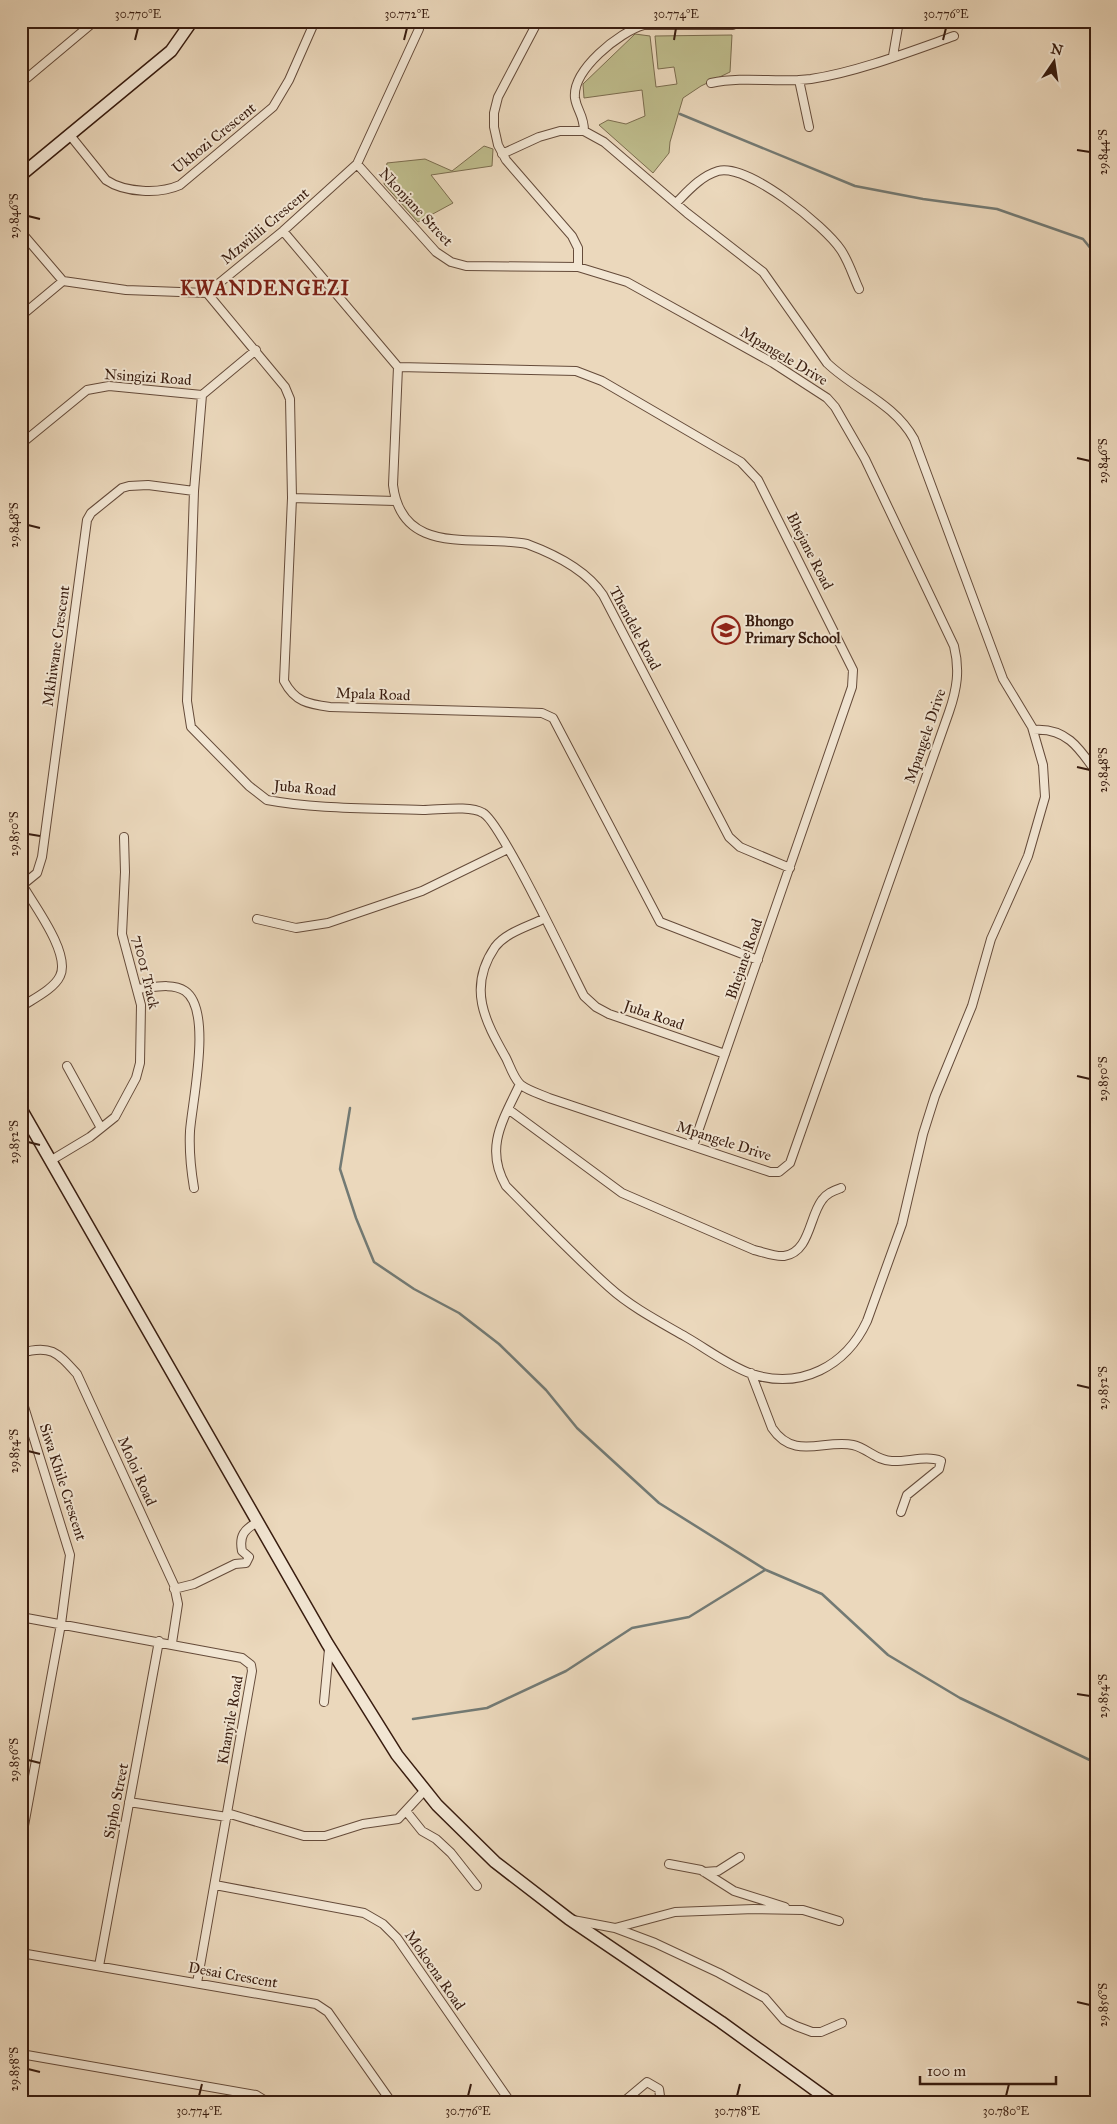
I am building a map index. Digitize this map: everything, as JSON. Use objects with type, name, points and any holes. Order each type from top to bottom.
[{"type":"street","points":[[21,80],[27,78],[95,21]]},
{"type":"street","points":[[21,175],[171,51],[192,21]]},
{"type":"street","name":"Ukhozi Crescent","points":[[69,134],[106,180],[114,185],[122,188],[164,190],[180,185],[273,107],[290,80],[315,21]]},
{"type":"street","name":"Mzwilili Crescent","points":[[207,293],[283,231],[357,164],[419,29],[420,21]]},
{"type":"street","points":[[538,21],[505,81],[494,113],[498,145],[502,154],[572,236],[578,248],[578,267]]},
{"type":"street","points":[[893,56],[898,21]]},
{"type":"street","points":[[584,132],[584,118],[576,104],[575,91],[578,81],[610,43],[633,28],[644,25],[733,25]]},
{"type":"street","points":[[711,82],[730,79],[799,80],[856,70],[954,36]]},
{"type":"street","points":[[799,80],[809,127]]},
{"type":"street","points":[[502,154],[539,137],[560,131],[584,132],[604,142],[676,203],[763,272],[827,363],[888,407],[906,425],[914,439],[1003,679],[1033,730],[1043,765],[1045,784],[1041,815],[1028,856],[991,939],[972,1006],[935,1096],[922,1134],[902,1224],[867,1321],[860,1336],[842,1358],[822,1370],[800,1378],[782,1379],[751,1373],[652,1317],[610,1288],[506,1186],[497,1170],[495,1156],[500,1126],[520,1084],[496,1040],[482,1008],[480,997],[484,974],[495,947],[502,940],[545,918]]},
{"type":"street","name":"Nkonjane Street","points":[[357,164],[436,252],[451,262],[466,266],[578,267]]},
{"type":"street","points":[[676,203],[703,178],[718,171],[740,173],[761,184],[801,211],[828,234],[841,250],[859,289]]},
{"type":"street","points":[[283,231],[398,367],[393,485],[395,501],[292,498]]},
{"type":"street","points":[[21,232],[64,282],[126,290],[207,293]]},
{"type":"street","name":"Mpangele Drive","points":[[520,1084],[549,1098],[770,1172],[779,1172],[790,1163],[949,712],[958,678],[958,661],[954,646],[865,459],[827,398],[773,363],[626,282],[578,267]]},
{"type":"street","points":[[21,316],[64,282]]},
{"type":"street","name":"Mpala Road","points":[[207,293],[286,387],[290,399],[292,498],[284,682],[295,698],[306,704],[330,707],[542,713],[548,715],[553,718],[660,922],[758,960]]},
{"type":"street","points":[[202,395],[256,350]]},
{"type":"street","name":"Bhejane Road","points":[[398,367],[576,370],[602,381],[741,462],[753,473],[854,670],[852,687],[693,1146]]},
{"type":"street","name":"Nsingizi Road","points":[[21,444],[87,390],[94,387],[202,395]]},
{"type":"street","name":"Juba Road","points":[[202,395],[194,491],[187,701],[191,727],[249,786],[267,800],[483,812],[491,819],[508,849],[584,996],[596,1007],[726,1054]]},
{"type":"street","name":"Mkhiwane Crescent","points":[[22,886],[37,873],[42,857],[86,520],[91,513],[122,488],[128,486],[148,485],[194,491]]},
{"type":"street","name":"Thendele Road","points":[[395,501],[405,517],[419,530],[435,538],[527,544],[590,579],[603,595],[728,837],[740,847],[790,868]]},
{"type":"street","points":[[1033,730],[1044,729],[1063,734],[1078,747],[1096,772]]},
{"type":"street","name":"71001 Track","points":[[50,1161],[115,1117],[123,1105],[140,1063],[143,1019],[122,934],[125,872],[124,838]]},
{"type":"street","points":[[257,920],[296,928],[328,923],[422,891],[508,849]]},
{"type":"street","points":[[21,1007],[51,987],[60,976],[63,960],[58,947],[22,886]]},
{"type":"street","points":[[137,989],[178,987],[190,995],[195,1004],[198,1068],[190,1131],[194,1188]]},
{"type":"street","points":[[67,1066],[101,1128]]},
{"type":"street","points":[[508,1108],[622,1193],[754,1250],[774,1255],[785,1256],[796,1251],[807,1238],[822,1199],[829,1193],[841,1188]]},
{"type":"street","points":[[21,1109],[122,1282],[329,1646],[397,1755],[437,1805],[495,1862],[569,1919],[721,2022],[833,2103]]},
{"type":"street","name":"Moloi Road","points":[[21,1353],[38,1348],[53,1352],[62,1358],[77,1374],[174,1588],[177,1614],[172,1643]]},
{"type":"street","points":[[751,1373],[772,1428],[777,1436],[785,1441],[804,1447],[854,1446],[887,1461],[932,1459],[941,1461],[939,1469],[907,1495],[901,1512]]},
{"type":"street","name":"Siwa Khile Crescent","points":[[21,1397],[70,1547],[70,1562],[61,1624],[21,1842]]},
{"type":"street","points":[[174,1588],[194,1584],[235,1564],[246,1563],[250,1557],[242,1551],[240,1541],[246,1528],[258,1522]]},
{"type":"street","name":"Khanyile Road","points":[[21,1617],[172,1643],[242,1658],[251,1665],[252,1671],[197,1983]]},
{"type":"street","name":"Sipho Street","points":[[99,1966],[159,1641]]},
{"type":"street","points":[[324,1702],[329,1646]]},
{"type":"street","points":[[129,1802],[227,1815],[314,1837],[363,1824],[398,1819],[425,1790]]},
{"type":"street","points":[[406,1811],[419,1828],[436,1839],[451,1853],[477,1886]]},
{"type":"street","points":[[704,1872],[718,1871],[740,1857]]},
{"type":"street","points":[[669,1864],[686,1866],[704,1872],[734,1891],[790,1909]]},
{"type":"street","name":"Mokoena Road","points":[[215,1885],[364,1913],[383,1924],[397,1938],[511,2103]]},
{"type":"street","points":[[615,1928],[675,1912],[790,1909],[810,1911],[839,1921]]},
{"type":"street","points":[[569,1919],[615,1928],[655,1943],[765,1998],[784,2020],[796,2026],[812,2032],[821,2032],[842,2023]]},
{"type":"street","name":"Desai Crescent","points":[[21,1953],[316,2004],[323,2007],[392,2103]]},
{"type":"street","points":[[21,2054],[256,2095],[270,2103]]},
{"type":"street","points":[[622,2103],[647,2082],[659,2089],[661,2103]]},
{"type":"shaded area","points":[[635,34],[650,36],[656,87],[677,84],[674,67],[658,69],[655,36],[732,35],[730,72],[701,86],[683,98],[670,142],[669,153],[653,173],[599,125],[608,120],[626,124],[645,116],[642,90],[584,98],[583,84]]},
{"type":"shaded area","points":[[484,146],[493,149],[492,166],[431,175],[453,203],[418,222],[384,184],[387,163],[425,159],[452,171]]},
{"type":"waterway","points":[[680,114],[855,186],[923,199],[997,209],[1083,239],[1096,255]]},
{"type":"waterway","points":[[350,1108],[340,1169],[356,1218],[374,1262],[414,1289],[459,1313],[499,1344],[546,1390],[577,1428],[659,1503],[766,1570],[822,1594],[888,1655],[960,1698],[1096,1763]]},
{"type":"waterway","points":[[413,1719],[487,1708],[566,1671],[632,1628],[689,1617],[765,1570]]},
{"type":"place","name":"Bhongo Primary School","points":[[726,630]]},
{"type":"district","name":"KWANDENGEZI","points":[[265,288]]}]
